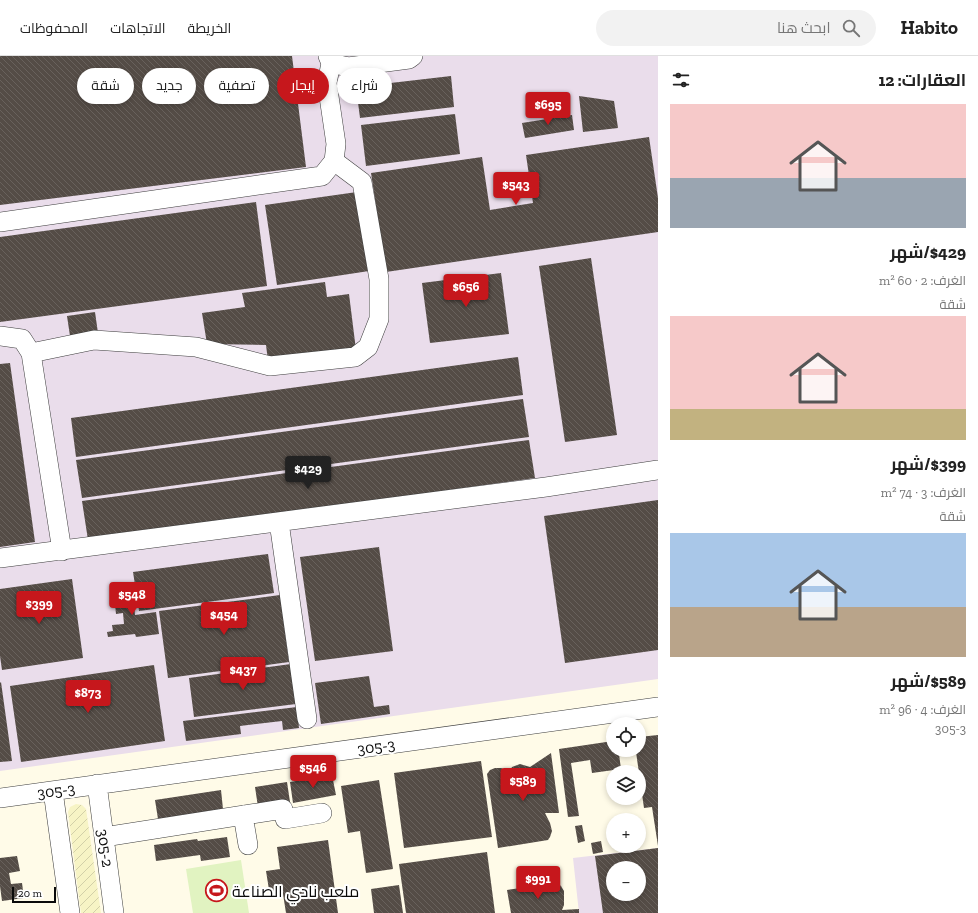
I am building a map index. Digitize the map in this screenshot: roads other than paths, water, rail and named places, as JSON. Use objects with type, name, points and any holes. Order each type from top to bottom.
[{"type":"street","points":[[0,222],[322,176],[334,161],[336,144],[327,83],[330,59],[348,67],[408,59],[413,56]]},
{"type":"street","points":[[32,353],[94,340],[196,347],[270,366],[355,357],[368,347],[379,319],[379,279],[362,182],[334,161]]},
{"type":"street","points":[[0,336],[22,339],[32,353],[62,551]]},
{"type":"street","points":[[0,558],[546,487],[658,470]]},
{"type":"street","points":[[279,522],[307,719]]},
{"type":"street","name":"305-3","points":[[0,798],[658,707]]},
{"type":"street","name":"305-2","points":[[97,784],[114,913]]},
{"type":"street","points":[[53,791],[70,913]]},
{"type":"street","points":[[104,837],[283,809],[284,819],[322,813]]},
{"type":"street","points":[[244,815],[248,845]]},
{"type":"place","name":"ملعب نادي الصناعة","points":[[217,891]]}]
